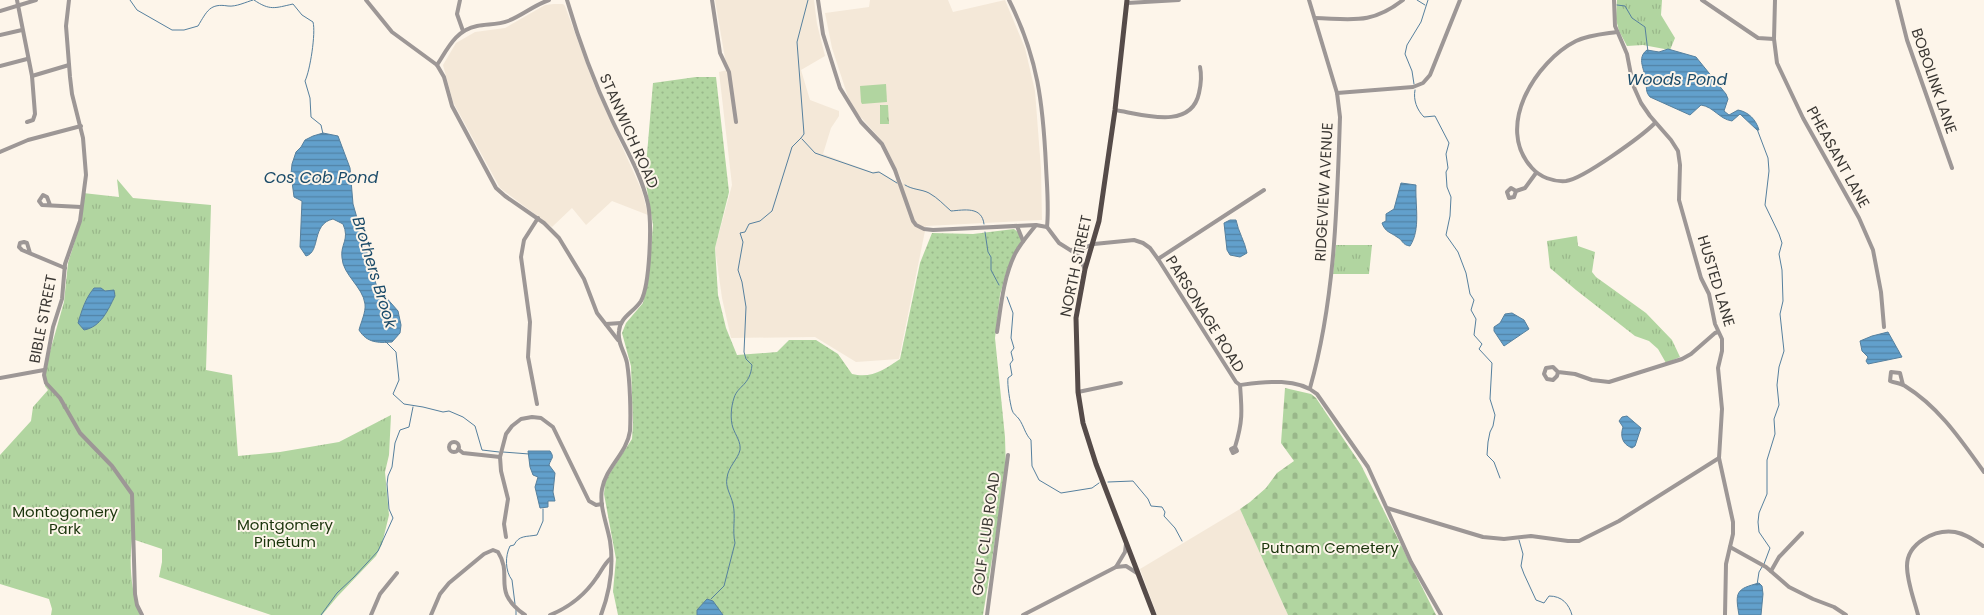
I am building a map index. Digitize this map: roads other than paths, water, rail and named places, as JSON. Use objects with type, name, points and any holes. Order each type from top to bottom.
[{"type":"main road","name":"NORTH STREET","points":[[1127,1],[1115,110],[1099,221],[1086,269],[1076,318],[1078,392],[1086,434],[1154,615]]},
{"type":"street","points":[[16,0],[32,76],[35,114],[33,120],[27,122]]},
{"type":"street","points":[[0,11],[36,0]]},
{"type":"street","name":"BIBLE STREET","points":[[69,0],[66,22],[72,94],[81,126],[86,161],[77,232],[65,268],[61,303],[54,323],[44,370],[46,382],[60,398],[80,433],[112,466],[132,494],[135,594],[137,605],[142,615]]},
{"type":"street","points":[[366,0],[392,32],[437,65],[444,77],[452,106],[496,188],[503,195],[538,218],[556,235],[568,251],[586,284],[597,313],[618,340],[625,354],[628,369],[629,434],[624,448],[604,480],[602,492],[602,504],[611,558],[609,587],[601,615]]},
{"type":"street","points":[[460,0],[457,14],[463,31]]},
{"type":"street","points":[[437,65],[450,43],[463,31],[476,26],[508,21],[549,0]]},
{"type":"street","name":"STANWICH ROAD","points":[[567,0],[593,76],[640,178],[649,209],[650,239],[644,292],[639,304],[621,322]]},
{"type":"street","points":[[712,0],[720,53],[729,72],[736,122]]},
{"type":"street","points":[[818,0],[823,34],[840,88],[861,122],[882,144],[895,170],[910,216],[916,225],[924,229],[933,230],[1036,225],[1047,227],[1060,243],[1078,255],[1086,269]]},
{"type":"street","points":[[1009,0],[1027,40],[1039,82],[1044,129],[1047,227]]},
{"type":"street","points":[[1127,1],[1179,0]]},
{"type":"street","name":"RIDGEVIEW AVENUE","points":[[1309,0],[1337,93],[1340,125],[1330,298],[1310,388]]},
{"type":"street","points":[[1315,18],[1367,19],[1388,11],[1403,0]]},
{"type":"street","points":[[1337,93],[1413,87],[1423,83],[1434,68],[1460,0]]},
{"type":"street","name":"HUSTED LANE","points":[[1614,0],[1614,18],[1617,32],[1627,54],[1633,85],[1641,103],[1678,151],[1680,166],[1679,200],[1701,278],[1709,294],[1718,332],[1723,344],[1718,368],[1722,410],[1718,458],[1733,522],[1726,564],[1726,615]]},
{"type":"street","points":[[1702,0],[1758,38],[1774,39]]},
{"type":"street","name":"PHEASANT LANE","points":[[1775,0],[1774,39],[1778,63],[1803,118],[1856,212],[1873,250],[1879,277],[1884,327]]},
{"type":"street","name":"BOBOLINK LANE","points":[[1897,0],[1909,46],[1952,168]]},
{"type":"street","points":[[0,35],[22,30]]},
{"type":"street","points":[[1617,32],[1578,40],[1563,49],[1541,70],[1525,94],[1519,112],[1518,135],[1524,158],[1536,173],[1558,181],[1575,179],[1588,172],[1655,123]]},
{"type":"street","points":[[0,66],[27,59]]},
{"type":"street","points":[[32,76],[69,65]]},
{"type":"street","points":[[1115,110],[1172,118],[1184,115],[1192,108],[1198,98],[1201,81],[1200,67]]},
{"type":"street","points":[[0,152],[28,140],[81,126]]},
{"type":"street","points":[[1516,191],[1520,191],[1529,185],[1536,173]]},
{"type":"street","points":[[1158,259],[1264,190]]},
{"type":"street","points":[[50,205],[81,206]]},
{"type":"street","points":[[537,404],[528,356],[530,322],[521,257],[524,240],[538,218]]},
{"type":"street","points":[[997,332],[1008,272],[1023,240],[1036,225]]},
{"type":"street","points":[[1017,226],[1023,240]]},
{"type":"street","name":"PARSONAGE ROAD","points":[[1071,250],[1081,249],[1094,244],[1134,240],[1142,242],[1150,248],[1158,259],[1232,378],[1240,384],[1272,382],[1310,388]]},
{"type":"street","points":[[30,253],[65,268]]},
{"type":"street","points":[[606,324],[621,322],[618,340]]},
{"type":"street","points":[[1558,372],[1575,374],[1601,382],[1615,381],[1682,359],[1691,354],[1714,333],[1718,332]]},
{"type":"street","points":[[0,378],[44,370]]},
{"type":"street","points":[[1078,392],[1121,383]]},
{"type":"street","points":[[1235,447],[1242,425],[1243,413],[1240,384]]},
{"type":"street","points":[[1904,385],[1937,412],[1955,432],[1984,472]]},
{"type":"street","points":[[1310,388],[1317,394],[1361,456],[1411,562],[1442,615]]},
{"type":"street","points":[[506,537],[504,524],[508,498],[501,471],[500,457],[506,434],[512,426],[526,418],[542,418],[549,422],[558,432],[590,501],[596,505],[602,504]]},
{"type":"street","points":[[458,449],[463,453],[500,457]]},
{"type":"street","name":"GOLF CLUB ROAD","points":[[986,615],[1008,456]]},
{"type":"street","points":[[1387,508],[1495,539],[1531,536],[1580,541],[1619,521],[1718,458]]},
{"type":"street","points":[[1918,615],[1907,570],[1908,555],[1912,548],[1935,533],[1953,531],[1969,537],[1984,546]]},
{"type":"street","points":[[1771,571],[1784,551],[1802,533]]},
{"type":"street","points":[[1116,567],[1125,552],[1126,544]]},
{"type":"street","points":[[1730,547],[1766,567],[1789,587],[1812,599],[1834,607],[1846,615]]},
{"type":"street","points":[[431,615],[440,594],[449,583],[484,554],[492,550],[498,552],[502,558],[505,590],[508,599],[512,605],[525,615]]},
{"type":"street","points":[[550,615],[574,602],[585,593],[598,576],[604,564],[611,558]]},
{"type":"street","points":[[1024,615],[1116,567],[1126,566],[1137,574]]},
{"type":"street","points":[[371,615],[380,594],[397,573]]},
{"type":"water","name":"Woods Pond","points":[[1668,49],[1696,57],[1726,94],[1728,99],[1724,111],[1729,115],[1738,110],[1746,113],[1754,120],[1759,130],[1740,114],[1732,121],[1727,120],[1710,108],[1701,105],[1690,115],[1650,97],[1647,91],[1642,57],[1647,50],[1659,52]]},
{"type":"water","name":"Cos Cob Pond","points":[[323,133],[338,136],[350,168],[353,204],[376,284],[398,311],[401,325],[400,333],[392,342],[369,340],[359,330],[365,304],[361,292],[343,264],[342,249],[346,234],[343,224],[333,219],[326,222],[319,232],[311,253],[306,256],[300,247],[302,201],[294,197],[291,174],[292,164],[296,152],[305,140]]},
{"type":"water","points":[[1401,183],[1416,185],[1416,225],[1410,246],[1405,245],[1399,238],[1386,230],[1382,223],[1386,221],[1386,214],[1394,209]]},
{"type":"water","points":[[1236,220],[1246,249],[1247,253],[1240,257],[1230,255],[1227,250],[1224,223]]},
{"type":"water","points":[[94,288],[101,288],[105,291],[114,290],[115,296],[107,312],[99,322],[84,330],[78,323],[86,300]]},
{"type":"water","points":[[1512,313],[1524,320],[1529,329],[1504,346],[1494,331],[1494,327],[1500,323],[1505,314]]},
{"type":"water","points":[[1888,332],[1902,357],[1868,364],[1866,361],[1868,357],[1862,351],[1860,341]]},
{"type":"water","points":[[1627,416],[1641,428],[1635,446],[1632,448],[1623,439],[1623,427],[1619,421],[1622,417]]},
{"type":"water","points":[[528,451],[550,451],[552,455],[549,465],[555,473],[553,492],[555,501],[548,501],[548,507],[540,508],[535,487],[538,477],[533,475]]},
{"type":"water","points":[[1759,583],[1762,586],[1763,594],[1761,615],[1739,615],[1737,601],[1739,593],[1746,587]]},
{"type":"water","points":[[707,599],[713,601],[723,615],[697,615],[697,610]]},
{"type":"waterway","name":"Brothers Brook","points":[[130,0],[137,10],[172,30],[184,30],[198,26],[207,12],[213,7],[222,5],[234,6],[253,0]]},
{"type":"waterway","name":"Brothers Brook","points":[[254,0],[264,6],[273,8],[293,4],[302,15],[313,22],[312,52],[305,81],[310,98],[311,117],[321,125],[323,134]]},
{"type":"waterway","points":[[711,599],[724,586],[735,543],[734,509],[727,488],[727,481],[729,470],[739,453],[740,447],[731,417],[736,394],[749,377],[752,365],[746,359],[744,352],[746,307],[738,270],[743,242],[740,233],[745,232],[749,224],[760,221],[772,211],[792,147],[804,134],[797,42],[808,0]]},
{"type":"waterway","points":[[1417,0],[1425,5]]},
{"type":"waterway","points":[[1414,84],[1412,71],[1405,54],[1407,45],[1421,22],[1428,0]]},
{"type":"waterway","points":[[1617,5],[1625,6],[1632,18],[1645,27],[1648,52]]},
{"type":"waterway","points":[[1415,90],[1415,101],[1419,111],[1424,117],[1435,116],[1449,143],[1446,154],[1448,168],[1446,172],[1447,187],[1451,197],[1446,235],[1458,252],[1466,273],[1470,294],[1474,300],[1471,310],[1476,319],[1474,335],[1482,344],[1479,349],[1492,363],[1490,399],[1495,415],[1490,432],[1487,455],[1494,462],[1500,478]]},
{"type":"waterway","points":[[1757,129],[1768,158],[1769,171],[1765,205],[1782,243],[1779,254],[1782,270],[1783,301],[1780,314],[1784,351],[1779,367],[1777,385],[1779,405],[1774,419],[1775,434],[1767,460],[1767,494],[1759,513],[1758,522],[1759,532],[1770,548],[1764,564]]},
{"type":"waterway","points":[[802,139],[815,153],[873,173],[879,172],[897,183]]},
{"type":"waterway","points":[[905,185],[929,193],[951,211],[972,210],[980,214],[984,224]]},
{"type":"waterway","points":[[985,232],[988,252],[991,257],[991,270],[999,285]]},
{"type":"waterway","points":[[1007,297],[1013,313],[1011,338],[1014,348],[1011,352],[1013,360],[1010,364],[1012,375],[1008,378],[1009,394],[1013,411],[1031,440],[1032,466],[1039,480],[1061,493],[1092,488],[1099,483]]},
{"type":"waterway","points":[[385,341],[396,352],[399,380],[393,394],[404,404],[443,412],[449,411],[463,417],[475,426],[482,450],[499,452]]},
{"type":"waterway","name":"Brothers Brook","points":[[321,615],[337,593],[378,551],[393,518],[389,509],[388,476],[392,467],[395,443],[400,430],[409,427],[413,407]]},
{"type":"waterway","points":[[503,452],[529,454]]},
{"type":"waterway","points":[[1108,482],[1133,481],[1148,499],[1151,506],[1162,507],[1165,512],[1164,516],[1175,528],[1182,541]]},
{"type":"waterway","points":[[515,604],[512,580],[507,568],[508,550],[510,546],[514,545],[521,538],[537,535],[543,521],[543,509]]},
{"type":"waterway","points":[[1519,540],[1523,554],[1521,566],[1536,600],[1544,603],[1549,596],[1558,597],[1567,604],[1572,615]]},
{"type":"waterway","points":[[1757,585],[1759,572],[1762,567]]},
{"type":"waterway","points":[[516,608],[516,615]]},
{"type":"park label","name":"Montogomery Park","points":[[65,520]]},
{"type":"park label","name":"Montgomery Pinetum","points":[[285,534]]},
{"type":"park label","name":"Putnam Cemetery","points":[[1330,548]]}]
